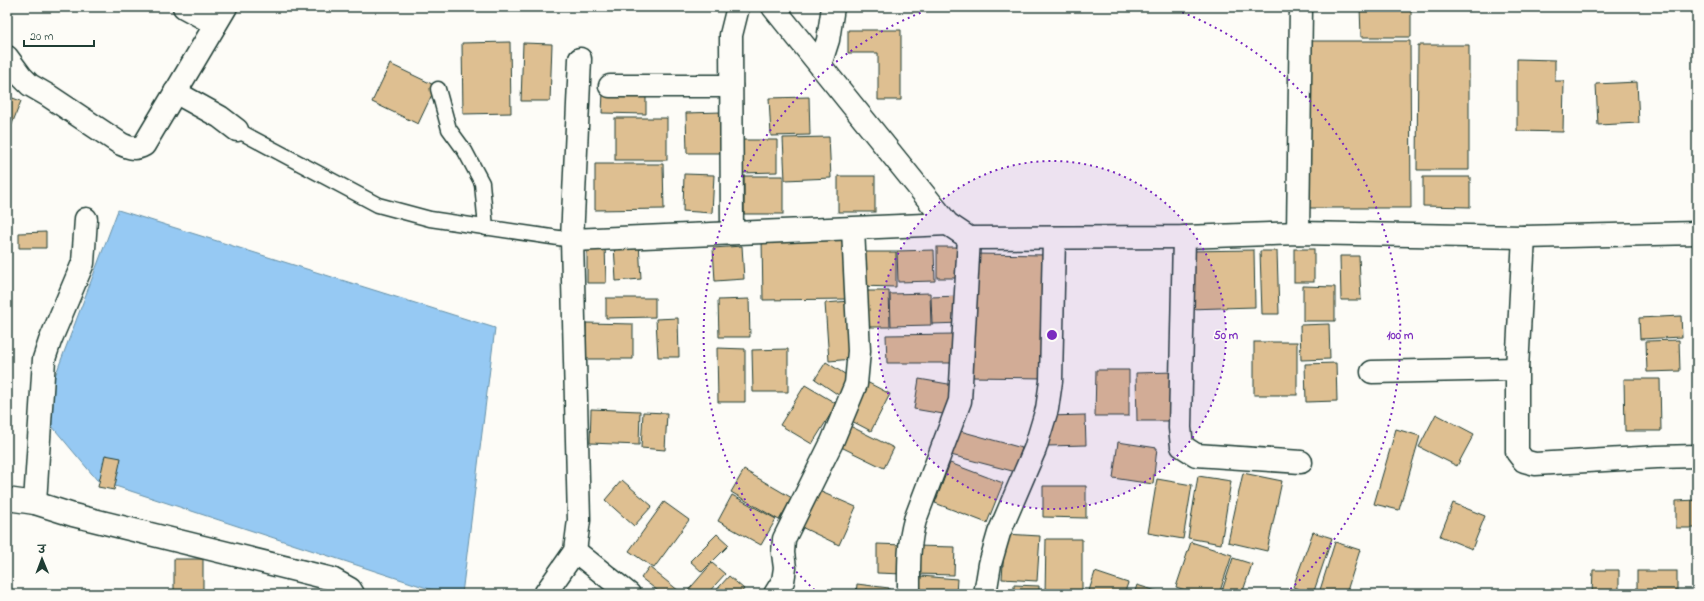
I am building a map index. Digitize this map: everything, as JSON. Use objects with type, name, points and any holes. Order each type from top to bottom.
[{"type":"street","points":[[7,57],[21,76],[30,85],[50,96],[121,144],[134,149],[144,145],[221,15],[184,7]]},
{"type":"street","points":[[732,233],[731,35],[738,7]]},
{"type":"street","points":[[773,7],[948,224],[968,238],[1184,238],[1298,233],[1524,237],[1697,233]]},
{"type":"street","points":[[820,65],[828,40],[833,7]]},
{"type":"street","points":[[1298,233],[1301,7]]},
{"type":"street","points":[[545,594],[575,551],[579,520],[572,240],[580,59]]},
{"type":"street","points":[[610,86],[731,86]]},
{"type":"street","points":[[175,92],[220,117],[237,130]]},
{"type":"street","points":[[35,503],[44,359],[50,341],[83,263],[86,219]]},
{"type":"street","points":[[572,240],[948,224]]},
{"type":"street","points":[[774,594],[783,581],[785,568],[783,553],[784,539],[832,442],[856,384],[859,351],[853,229]]},
{"type":"street","points":[[1524,237],[1517,369],[1517,452],[1524,461],[1536,464],[1697,456]]},
{"type":"street","points":[[909,594],[908,555],[910,537],[960,401],[968,238]]},
{"type":"street","points":[[985,594],[990,564],[999,533],[1035,448],[1046,409],[1051,381],[1054,238]]},
{"type":"street","points":[[1184,238],[1180,428],[1182,446],[1196,455],[1301,462]]},
{"type":"street","points":[[1372,372],[1517,369]]},
{"type":"street","points":[[7,499],[35,503],[73,515],[332,578],[357,592]]},
{"type":"street","points":[[575,551],[629,594]]},
{"type":"lane","points":[[438,89],[449,129],[465,151],[482,183],[486,228]]},
{"type":"lane","points":[[237,130],[378,205],[430,219],[572,240]]},
{"type":"water","points":[[118,210],[495,328],[462,594],[445,594],[97,480],[41,413]]},
{"type":"building","points":[[1360,7],[1411,7],[1411,37],[1361,37]]},
{"type":"building","points":[[848,30],[901,30],[901,100],[878,100],[878,53],[848,53]]},
{"type":"building","points":[[1311,41],[1410,41],[1411,208],[1302,208]]},
{"type":"building","points":[[510,42],[511,113],[463,114],[462,43]]},
{"type":"building","points":[[523,43],[552,44],[550,101],[521,101]]},
{"type":"building","points":[[1418,45],[1469,45],[1469,170],[1417,170]]},
{"type":"building","points":[[1517,59],[1555,60],[1555,81],[1564,81],[1563,132],[1517,131]]},
{"type":"building","points":[[390,64],[436,86],[418,124],[372,102]]},
{"type":"building","points":[[1637,82],[1639,123],[1598,125],[1596,84]]},
{"type":"building","points":[[603,92],[646,93],[646,114],[602,113]]},
{"type":"building","points":[[7,96],[21,101],[7,137]]},
{"type":"building","points":[[809,97],[810,135],[771,136],[769,98]]},
{"type":"building","points":[[722,112],[722,153],[687,153],[686,113]]},
{"type":"building","points":[[615,118],[667,118],[667,160],[615,160]]},
{"type":"building","points":[[829,137],[831,178],[785,180],[783,138]]},
{"type":"building","points":[[742,140],[777,140],[777,172],[742,173]]},
{"type":"building","points":[[595,164],[663,164],[664,209],[595,210]]},
{"type":"building","points":[[684,174],[714,175],[712,213],[683,211]]},
{"type":"building","points":[[744,176],[783,176],[783,214],[744,214]]},
{"type":"building","points":[[838,176],[875,176],[875,212],[838,212]]},
{"type":"building","points":[[1423,177],[1470,177],[1470,207],[1423,206]]},
{"type":"building","points":[[46,232],[46,248],[19,248],[19,233]]},
{"type":"building","points":[[846,238],[847,299],[763,300],[762,239]]},
{"type":"building","points":[[639,242],[641,279],[616,281],[614,244]]},
{"type":"building","points":[[587,243],[605,243],[606,283],[587,283]]},
{"type":"building","points":[[742,246],[744,279],[715,281],[713,248]]},
{"type":"building","points":[[937,247],[963,247],[963,278],[937,278]]},
{"type":"building","points":[[1294,249],[1314,249],[1314,282],[1294,282]]},
{"type":"building","points":[[934,250],[935,281],[898,282],[897,251]]},
{"type":"building","points":[[1254,250],[1255,307],[1188,309],[1187,251]]},
{"type":"building","points":[[1260,251],[1277,251],[1279,314],[1262,314]]},
{"type":"building","points":[[858,252],[896,252],[896,287],[857,286]]},
{"type":"building","points":[[973,254],[1048,255],[1046,378],[971,377]]},
{"type":"building","points":[[1340,256],[1359,256],[1361,300],[1341,300]]},
{"type":"building","points":[[1303,286],[1335,287],[1335,321],[1303,321]]},
{"type":"building","points":[[859,291],[889,291],[890,327],[860,327]]},
{"type":"building","points":[[930,293],[931,325],[891,326],[890,294]]},
{"type":"building","points":[[960,296],[961,323],[932,324],[931,297]]},
{"type":"building","points":[[606,298],[655,298],[655,317],[606,318]]},
{"type":"building","points":[[749,299],[750,337],[719,337],[718,300]]},
{"type":"building","points":[[850,301],[853,359],[829,361],[825,303]]},
{"type":"building","points":[[1681,316],[1682,337],[1640,339],[1639,318]]},
{"type":"building","points":[[678,318],[679,357],[658,357],[656,319]]},
{"type":"building","points":[[586,323],[633,324],[633,359],[586,359]]},
{"type":"building","points":[[1329,324],[1330,359],[1301,360],[1300,325]]},
{"type":"building","points":[[955,334],[955,363],[887,363],[886,335]]},
{"type":"building","points":[[1679,340],[1680,371],[1647,372],[1646,341]]},
{"type":"building","points":[[1254,342],[1297,342],[1297,395],[1254,395]]},
{"type":"building","points":[[717,348],[745,349],[745,402],[718,402]]},
{"type":"building","points":[[788,349],[788,392],[753,392],[752,350]]},
{"type":"building","points":[[826,362],[851,378],[840,396],[815,379]]},
{"type":"building","points":[[1336,363],[1337,401],[1306,402],[1305,364]]},
{"type":"building","points":[[1096,370],[1129,370],[1129,416],[1095,416]]},
{"type":"building","points":[[1174,372],[1175,421],[1137,421],[1136,373]]},
{"type":"building","points":[[919,379],[954,385],[949,415],[914,409]]},
{"type":"building","points":[[1624,379],[1660,379],[1661,431],[1625,431]]},
{"type":"building","points":[[863,380],[890,394],[871,431],[844,417]]},
{"type":"building","points":[[805,385],[837,404],[812,444],[780,425]]},
{"type":"building","points":[[591,409],[640,411],[639,445],[590,443]]},
{"type":"building","points":[[643,412],[667,413],[665,450],[641,448]]},
{"type":"building","points":[[1436,414],[1474,434],[1457,466],[1419,447]]},
{"type":"building","points":[[1085,415],[1086,445],[1048,446],[1048,416]]},
{"type":"building","points":[[848,425],[894,448],[884,468],[837,445]]},
{"type":"building","points":[[953,429],[1022,448],[1016,472],[947,454]]},
{"type":"building","points":[[1396,429],[1420,436],[1399,510],[1374,504]]},
{"type":"building","points":[[1118,442],[1157,448],[1153,484],[1113,478]]},
{"type":"building","points":[[105,455],[121,458],[114,490],[98,487]]},
{"type":"building","points":[[950,463],[1003,483],[987,523],[935,503]]},
{"type":"building","points":[[744,470],[792,498],[779,520],[731,492]]},
{"type":"building","points":[[1243,473],[1282,481],[1267,551],[1228,542]]},
{"type":"building","points":[[1198,476],[1231,481],[1221,544],[1188,538]]},
{"type":"building","points":[[1157,479],[1192,485],[1183,539],[1148,533]]},
{"type":"building","points":[[622,480],[652,506],[634,526],[605,500]]},
{"type":"building","points":[[1043,486],[1086,486],[1086,518],[1043,517]]},
{"type":"building","points":[[812,488],[856,507],[839,545],[795,524]]},
{"type":"building","points":[[732,495],[776,519],[761,545],[718,521]]},
{"type":"building","points":[[1697,500],[1697,528],[1676,528],[1676,501]]},
{"type":"building","points":[[664,502],[689,520],[654,568],[629,551]]},
{"type":"building","points":[[1453,503],[1485,516],[1472,549],[1440,536]]},
{"type":"building","points":[[1313,532],[1332,538],[1313,594],[1293,587]]},
{"type":"building","points":[[717,534],[729,545],[702,572],[690,561]]},
{"type":"building","points":[[1005,534],[1040,536],[1037,581],[1002,579]]},
{"type":"building","points":[[1046,539],[1082,539],[1082,594],[1045,594]]},
{"type":"building","points":[[1191,542],[1232,555],[1219,594],[1198,594],[1176,587]]},
{"type":"building","points":[[1335,542],[1360,550],[1346,594],[1332,594],[1320,590]]},
{"type":"building","points":[[877,544],[904,545],[903,574],[877,573]]},
{"type":"building","points":[[916,546],[955,547],[954,575],[915,574]]},
{"type":"building","points":[[1233,558],[1252,564],[1242,594],[1221,594]]},
{"type":"building","points":[[174,559],[203,559],[203,594],[174,594]]},
{"type":"building","points":[[712,563],[725,574],[707,594],[685,594]]},
{"type":"building","points":[[649,567],[679,591],[677,594],[662,594],[641,578]]},
{"type":"building","points":[[1593,570],[1619,570],[1619,594],[1592,594]]},
{"type":"building","points":[[1637,571],[1677,571],[1677,594],[1637,594]]},
{"type":"building","points":[[1095,572],[1128,583],[1124,594],[1088,594]]},
{"type":"building","points":[[729,576],[744,589],[740,594],[713,594]]},
{"type":"building","points":[[921,576],[957,579],[956,594],[919,594]]},
{"type":"building","points":[[857,584],[889,588],[888,594],[856,594]]},
{"type":"building","points":[[1014,585],[1039,586],[1039,594],[1014,594]]},
{"type":"building","points":[[1137,585],[1166,594],[1134,594]]}]
